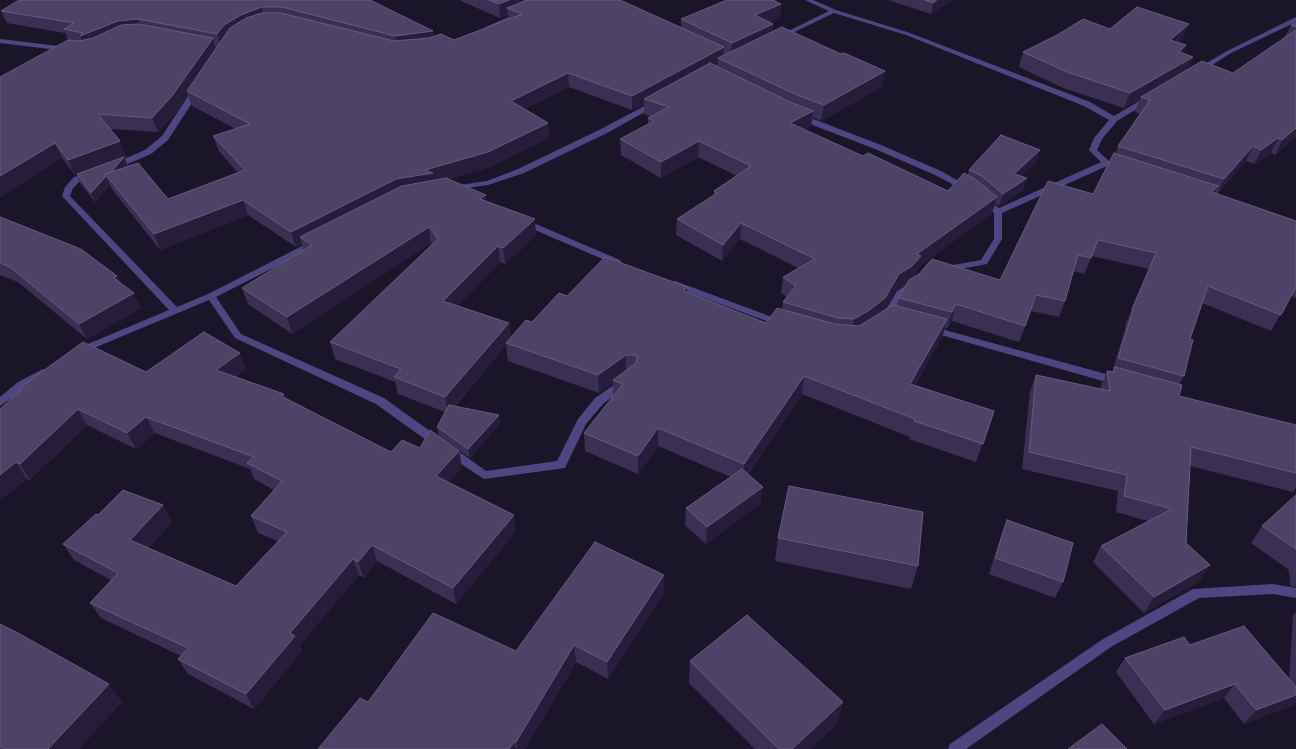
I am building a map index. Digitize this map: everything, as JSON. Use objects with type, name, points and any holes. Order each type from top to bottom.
[{"type":"street","points":[[808,0],[834,11],[908,34],[1087,104],[1114,119]]},
{"type":"street","points":[[485,29],[527,11]]},
{"type":"street","points":[[772,41],[834,11]]},
{"type":"street","points":[[1188,76],[1229,52],[1296,19]]},
{"type":"street","points":[[0,41],[78,51]]},
{"type":"street","points":[[176,311],[66,196],[69,187],[77,180],[148,152],[165,138],[204,78]]},
{"type":"street","points":[[1129,170],[1106,163],[1093,150],[1098,138],[1114,119],[1154,96]]},
{"type":"street","points":[[463,195],[445,190],[488,183],[521,171],[604,131],[664,99]]},
{"type":"street","points":[[792,114],[878,147],[938,173],[975,192],[998,212],[998,239],[984,262],[939,270]]},
{"type":"street","points":[[998,212],[1106,163]]},
{"type":"street","points":[[513,217],[628,266]]},
{"type":"street","points":[[68,358],[87,346],[146,325],[211,296],[320,240]]},
{"type":"street","points":[[887,320],[900,293],[910,287],[920,277]]},
{"type":"street","points":[[664,280],[793,327]]},
{"type":"street","points":[[211,296],[238,336],[380,401],[484,476],[561,465],[582,422],[599,401],[631,377]]},
{"type":"street","points":[[918,326],[1124,383]]},
{"type":"street","points":[[0,402],[22,385],[55,366]]},
{"type":"street","points":[[955,749],[1107,643],[1197,593],[1273,589],[1296,593]]},
{"type":"building","points":[[19,0],[370,0],[433,31],[395,36],[282,7],[262,7],[241,15],[224,25],[217,34],[138,19],[118,21],[80,36],[83,33],[64,29],[74,23],[1,11]]},
{"type":"building","points":[[489,0],[509,0],[499,4]]},
{"type":"building","points":[[527,0],[620,0],[724,47],[632,96],[568,73],[511,101],[548,123],[488,152],[425,170],[433,173],[396,179],[291,232],[243,200],[154,234],[105,174],[138,163],[168,199],[245,170],[213,136],[250,124],[187,91],[230,28],[246,18],[262,13],[281,13],[394,41],[429,38],[441,34],[454,40],[522,14],[507,8]]},
{"type":"building","points":[[727,0],[772,0],[781,4],[755,15],[773,24],[732,43],[681,19]]},
{"type":"building","points":[[925,0],[937,0],[933,3]]},
{"type":"building","points":[[1137,7],[1189,24],[1170,40],[1186,45],[1179,52],[1193,57],[1130,93],[1067,72],[1023,52],[1059,34],[1083,19],[1110,29]]},
{"type":"building","points":[[138,24],[213,38],[172,96],[152,118],[98,114],[120,141],[68,160],[55,143],[0,176],[0,77],[68,40],[79,41],[93,38],[121,25]]},
{"type":"building","points":[[782,27],[841,54],[844,53],[885,71],[824,105],[797,95],[718,58]]},
{"type":"building","points":[[1296,30],[1296,128],[1282,140],[1278,138],[1261,150],[1253,146],[1224,179],[1118,146],[1150,100],[1141,97],[1202,61],[1233,73]]},
{"type":"building","points":[[710,63],[790,102],[813,111],[790,123],[863,156],[868,153],[948,191],[964,173],[975,179],[997,197],[917,254],[921,256],[911,267],[899,274],[885,298],[868,311],[854,319],[838,318],[783,302],[796,286],[783,277],[815,259],[741,223],[723,245],[677,219],[717,193],[714,191],[751,166],[699,141],[661,162],[620,139],[654,121],[648,118],[669,107],[644,99]]},
{"type":"building","points":[[1001,135],[1040,150],[1014,174],[1027,178],[1003,194],[982,176],[969,170]]},
{"type":"building","points":[[1114,153],[1218,186],[1212,192],[1296,221],[1296,287],[1281,315],[1208,286],[1190,339],[1193,340],[1184,376],[1118,358],[1133,310],[1132,309],[1156,253],[1098,240],[1091,258],[1078,255],[1065,301],[1036,295],[1025,326],[956,304],[952,312],[899,298],[909,280],[919,274],[932,259],[1000,280],[1048,181],[1093,194]]},
{"type":"building","points":[[124,157],[111,172],[105,174],[106,176],[91,193],[77,174]]},
{"type":"building","points":[[446,178],[486,195],[480,199],[535,219],[503,248],[498,246],[443,301],[509,323],[445,397],[394,377],[401,369],[330,342],[438,239],[429,227],[287,317],[242,288],[312,245],[300,237],[402,186]]},
{"type":"building","points":[[0,217],[81,249],[117,276],[114,278],[134,293],[79,324],[10,267],[0,263]]},
{"type":"building","points":[[605,257],[687,287],[684,291],[766,323],[777,308],[835,324],[859,326],[893,305],[947,319],[910,384],[994,411],[983,444],[914,421],[915,419],[804,376],[744,464],[658,428],[638,456],[584,433],[623,384],[613,380],[636,363],[636,355],[626,355],[598,375],[506,343],[526,320],[532,322],[559,293],[567,296]]},
{"type":"building","points":[[204,332],[240,353],[216,370],[284,394],[281,396],[391,452],[402,440],[420,448],[430,430],[459,451],[436,476],[514,515],[453,588],[372,545],[358,562],[353,559],[290,633],[295,636],[246,694],[178,659],[188,648],[90,603],[118,573],[63,544],[96,514],[98,515],[123,490],[163,505],[130,540],[236,586],[287,532],[251,516],[282,481],[247,463],[254,457],[146,417],[127,433],[78,409],[20,464],[16,462],[0,475],[0,409],[23,388],[21,387],[83,342],[146,372]]},
{"type":"building","points":[[1115,367],[1182,385],[1179,396],[1296,425],[1296,473],[1191,447],[1186,543],[1210,565],[1154,597],[1101,546],[1172,509],[1124,496],[1127,475],[1029,452],[1036,375],[1110,391],[1107,371],[1114,372]]},
{"type":"building","points":[[449,405],[499,415],[468,449],[437,427]]},
{"type":"building","points":[[742,469],[763,487],[707,527],[686,508]]},
{"type":"building","points":[[789,486],[923,512],[918,566],[778,538]]},
{"type":"building","points":[[1296,495],[1296,549],[1262,526]]},
{"type":"building","points":[[1007,520],[1073,543],[1063,582],[995,558]]},
{"type":"building","points":[[595,542],[664,575],[607,662],[574,645],[516,742],[514,742],[509,749],[318,749],[360,698],[368,702],[433,613],[516,651]]},
{"type":"building","points":[[747,615],[843,702],[792,749],[779,749],[690,661]]},
{"type":"building","points":[[0,624],[109,684],[48,749],[5,749],[0,746]]},
{"type":"building","points":[[1244,626],[1296,687],[1296,695],[1256,710],[1235,684],[1165,710],[1125,658],[1184,637],[1190,645]]},
{"type":"building","points":[[1102,724],[1127,749],[1068,749]]}]
